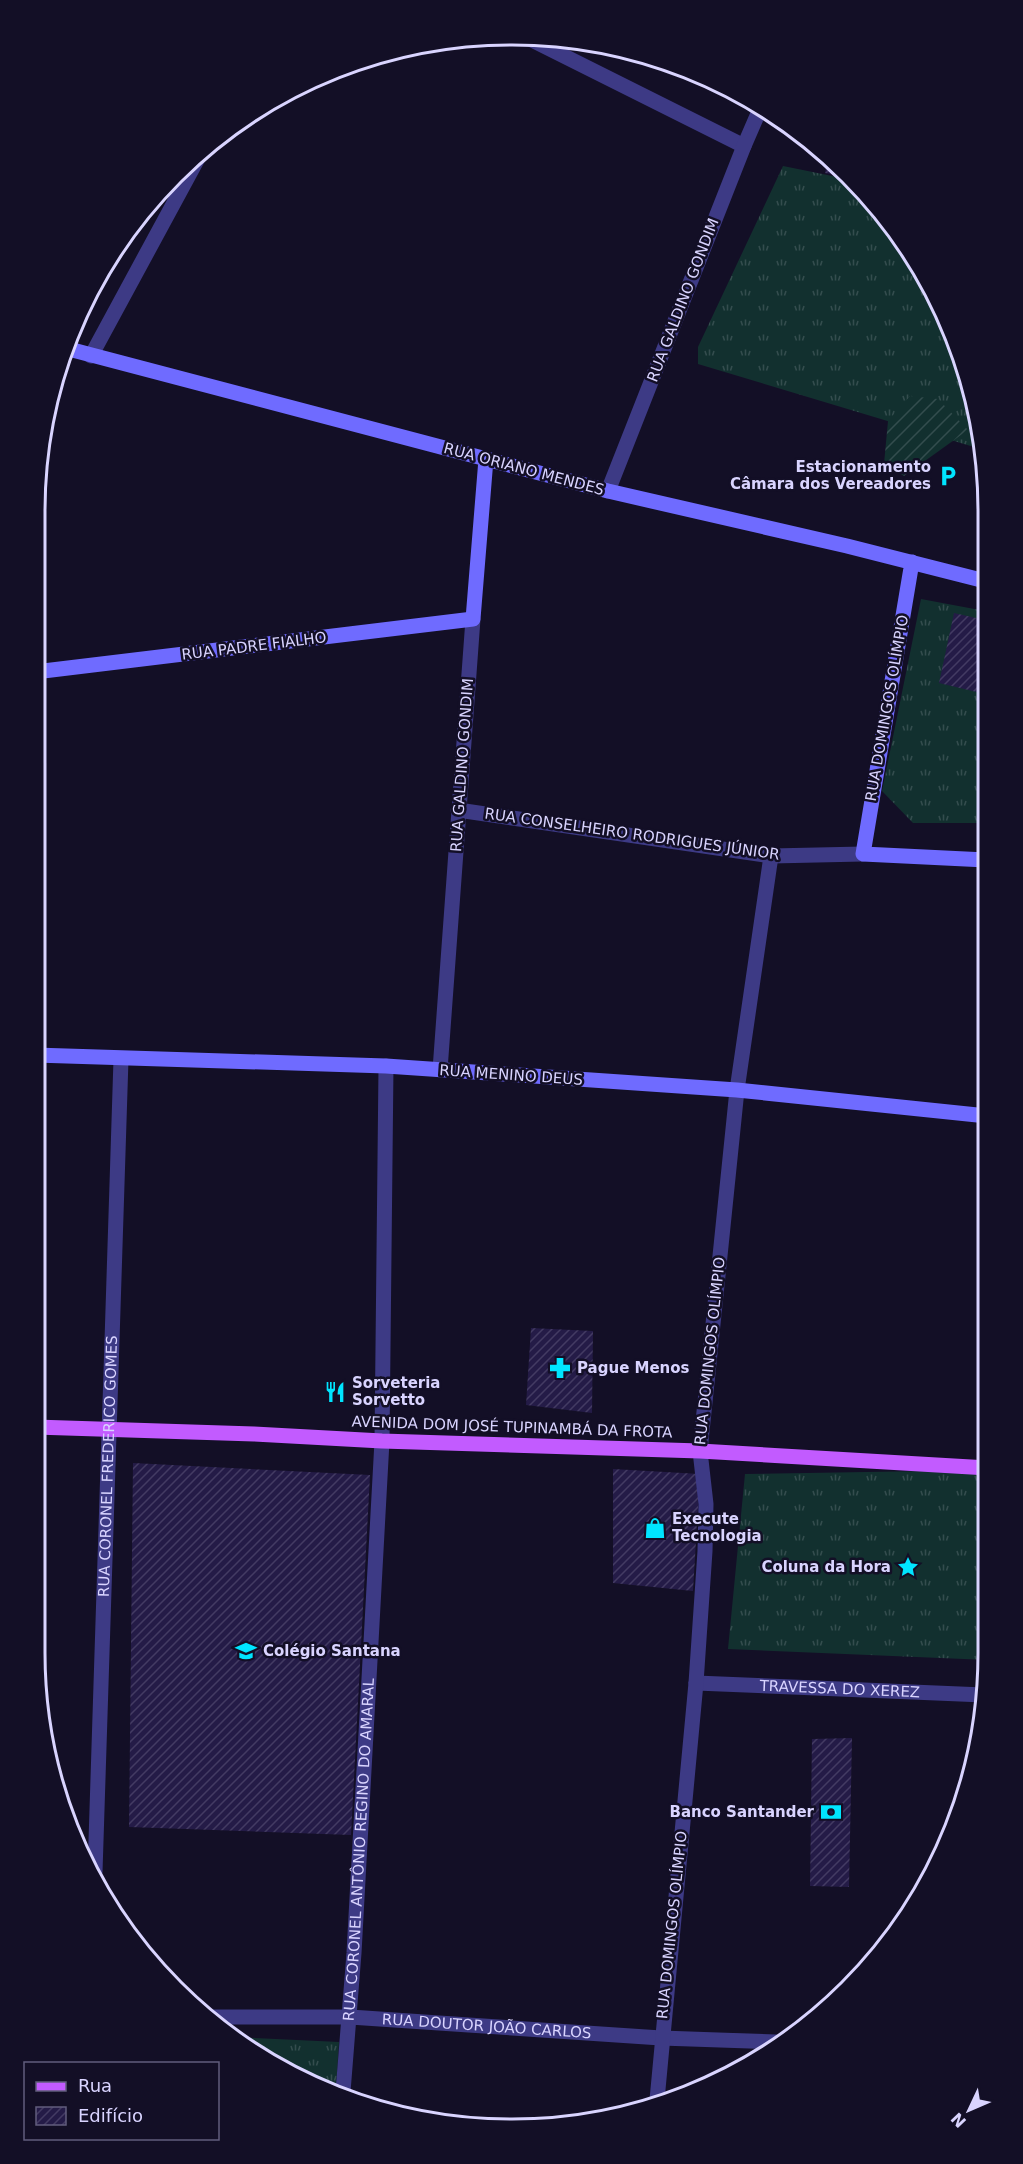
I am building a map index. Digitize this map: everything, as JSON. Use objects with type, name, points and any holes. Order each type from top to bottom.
[{"type":"main road","name":"RUA ORIANO MENDES","points":[[74,351],[608,491],[978,579]]},
{"type":"main road","name":"RUA GALDINO GONDIM","points":[[473,619],[486,459]]},
{"type":"main road","name":"RUA DOMINGOS OLÍMPIO","points":[[863,854],[912,562]]},
{"type":"main road","name":"RUA PADRE FIALHO","points":[[45,671],[473,619]]},
{"type":"main road","name":"RUA CONSELHEIRO RODRIGUES JÚNIOR","points":[[863,854],[978,860]]},
{"type":"main road","name":"RUA MENINO DEUS","points":[[45,1056],[386,1066],[737,1090],[978,1115]]},
{"type":"main road","name":"AVENIDA DOM JOSÉ TUPINAMBÁ DA FROTA","points":[[45,1426],[382,1441],[700,1450],[978,1467]]},
{"type":"street","points":[[544,46],[744,146]]},
{"type":"street","name":"RUA GALDINO GONDIM","points":[[608,491],[757,115]]},
{"type":"street","points":[[91,356],[189,176]]},
{"type":"street","name":"RUA GALDINO GONDIM","points":[[440,1070],[473,619]]},
{"type":"street","name":"RUA CONSELHEIRO RODRIGUES JÚNIOR","points":[[458,810],[771,856],[863,854]]},
{"type":"street","name":"RUA DOMINGOS OLÍMPIO","points":[[657,2095],[696,1683],[705,1551],[706,1504],[700,1450],[737,1090],[771,856]]},
{"type":"street","name":"RUA CORONEL FREDERICO GOMES","points":[[92,1857],[121,1059]]},
{"type":"street","name":"RUA CORONEL ANTÔNIO REGINO DO AMARAL","points":[[343,2087],[350,2017],[382,1441],[386,1066]]},
{"type":"street","name":"TRAVESSA DO XEREZ","points":[[696,1683],[976,1695]]},
{"type":"street","name":"RUA DOUTOR JOÃO CARLOS","points":[[221,2017],[350,2017],[661,2038],[768,2042]]},
{"type":"green space","points":[[783,166],[835,177],[882,228],[916,278],[930,305],[962,391],[973,447],[698,364],[698,347]]},
{"type":"green space","points":[[122,255],[106,283],[104,284]]},
{"type":"green space","points":[[910,396],[938,399],[968,430],[904,476],[884,464],[888,421]]},
{"type":"green space","points":[[921,599],[978,610],[978,823],[913,823],[882,791]]},
{"type":"green space","points":[[978,1470],[978,1660],[728,1649],[745,1474]]},
{"type":"green space","points":[[249,2038],[339,2042],[336,2084],[278,2057]]},
{"type":"building","points":[[954,613],[978,618],[978,692],[939,683]]},
{"type":"building","name":"Pague Menos","points":[[531,1328],[593,1331],[592,1413],[526,1405]]},
{"type":"building","name":"Colégio Santana","points":[[133,1463],[370,1475],[351,1835],[129,1827]]},
{"type":"building","name":"Execute Tecnologia","points":[[613,1469],[700,1474],[693,1591],[613,1583]]},
{"type":"building","name":"Banco Santander","points":[[852,1738],[849,1887],[810,1886],[812,1739]]},
{"type":"place","name":"Estacionamento Câmara dos Vereadores","points":[[948,476]]},
{"type":"place","name":"Pague Menos","points":[[560,1368]]},
{"type":"place","name":"Sorveteria Sorvetto","points":[[335,1392]]},
{"type":"place","name":"Execute Tecnologia","points":[[655,1528]]},
{"type":"place","name":"Coluna da Hora","points":[[908,1567]]},
{"type":"place","name":"Colégio Santana","points":[[246,1651]]},
{"type":"place","name":"Banco Santander","points":[[831,1812]]}]
